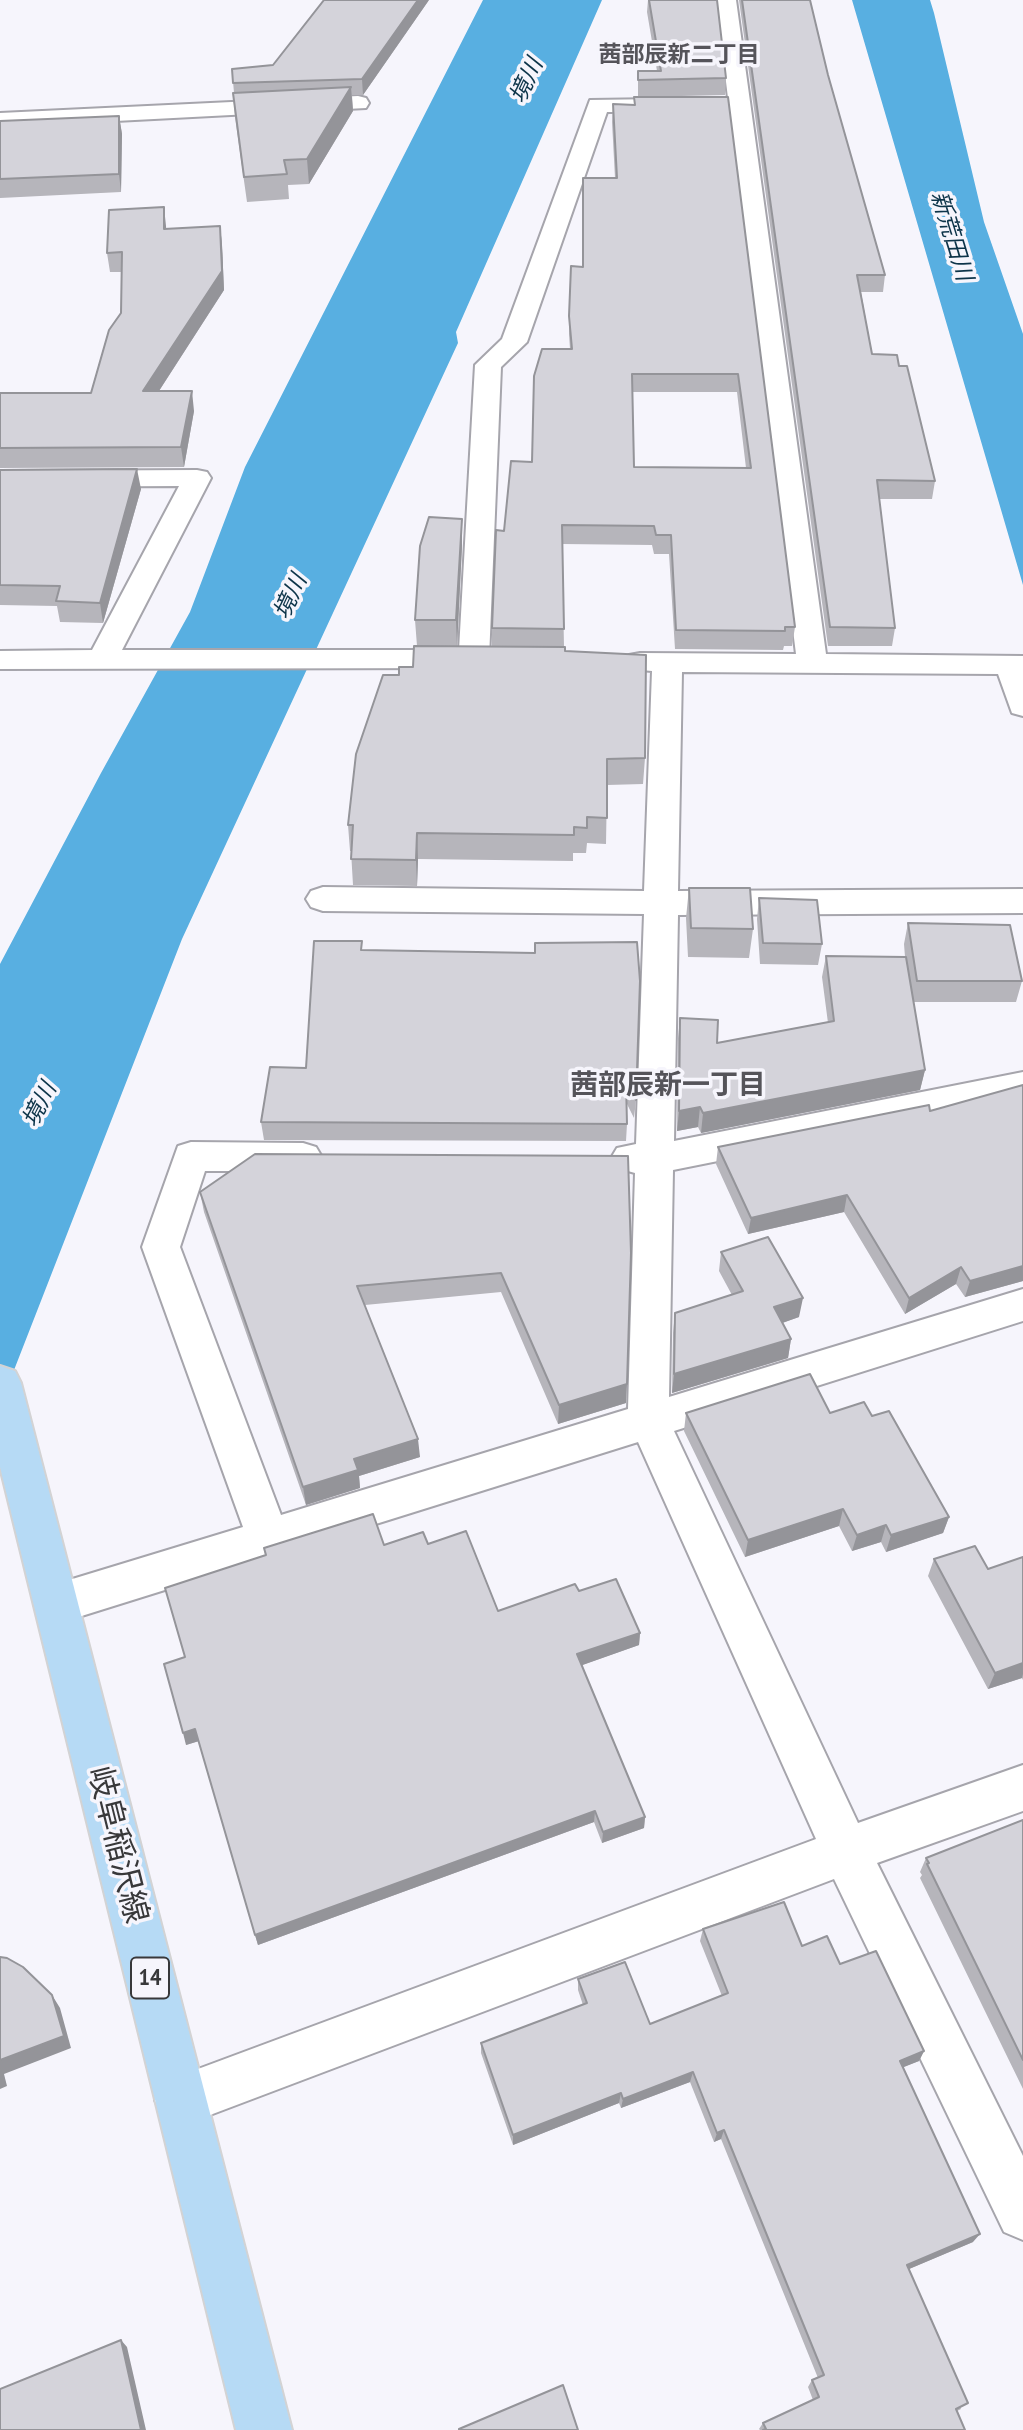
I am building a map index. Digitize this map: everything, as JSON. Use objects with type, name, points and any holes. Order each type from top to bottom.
[{"type":"main road","name":"岐阜稲沢線","points":[[0,1383],[264,2430]]},
{"type":"street","points":[[726,0],[737,105],[811,662]]},
{"type":"street","points":[[0,120],[358,103]]},
{"type":"street","points":[[0,660],[488,659],[488,365],[514,342],[598,105],[737,105]]},
{"type":"street","points":[[0,479],[197,478],[109,660]]},
{"type":"street","points":[[612,662],[1017,666],[1023,706]]},
{"type":"street","points":[[667,663],[649,1419],[846,1851],[1023,2213]]},
{"type":"street","points":[[323,899],[663,903],[1023,901]]},
{"type":"street","points":[[590,1158],[655,1158],[1023,1086]]},
{"type":"street","points":[[268,1537],[161,1247],[191,1156],[343,1157]]},
{"type":"street","points":[[56,1604],[1023,1305]]},
{"type":"street","points":[[181,2100],[846,1851],[1023,1788]]},
{"type":"water","name":"境川","points":[[483,0],[602,0],[456,332],[458,343],[182,939],[0,1406],[0,964],[190,612],[245,467]]},
{"type":"water","name":"新荒田川","points":[[852,0],[930,0],[934,13],[984,222],[1023,334],[1023,585]]},
{"type":"building","points":[[324,0],[418,0],[362,79],[233,83],[232,69],[273,65]]},
{"type":"building","points":[[649,0],[717,0],[726,78],[638,80],[638,71],[661,71]]},
{"type":"building","points":[[742,0],[810,0],[828,75],[885,275],[857,275],[872,354],[897,355],[899,366],[907,366],[935,481],[877,480],[895,628],[830,627]]},
{"type":"building","points":[[351,87],[307,159],[284,160],[287,174],[244,177],[233,93]]},
{"type":"building","points":[[634,97],[728,97],[795,627],[785,627],[785,631],[676,630],[671,535],[656,535],[654,526],[562,525],[564,629],[492,628],[496,530],[504,531],[511,461],[532,462],[534,376],[542,349],[572,349],[569,316],[571,266],[583,267],[583,178],[617,178],[613,104],[635,105]],"holes":[[[632,374],[738,374],[751,468],[634,467]]]},
{"type":"building","points":[[119,116],[119,174],[0,179],[0,121]]},
{"type":"building","points":[[164,207],[164,229],[220,226],[222,271],[143,391],[192,391],[181,447],[0,448],[0,393],[91,393],[109,330],[121,313],[122,252],[107,253],[109,210]]},
{"type":"building","points":[[137,469],[100,603],[56,601],[60,586],[0,585],[0,470]]},
{"type":"building","points":[[429,517],[462,519],[456,620],[415,620],[420,546]]},
{"type":"building","points":[[414,646],[565,647],[565,651],[646,655],[645,758],[607,759],[607,818],[587,817],[587,828],[574,827],[574,835],[417,833],[416,860],[351,859],[353,825],[348,825],[356,754],[383,675],[399,675],[399,667],[413,667]]},
{"type":"building","points":[[689,888],[750,888],[753,929],[691,928]]},
{"type":"building","points":[[759,898],[817,900],[822,944],[763,943]]},
{"type":"building","points":[[908,923],[1010,925],[1022,981],[917,981]]},
{"type":"building","points":[[314,941],[362,941],[361,950],[535,953],[535,943],[637,942],[640,981],[636,1100],[626,1083],[627,1124],[261,1122],[270,1067],[306,1068]]},
{"type":"building","points":[[826,956],[906,957],[925,1070],[703,1113],[700,1107],[679,1111],[680,1018],[718,1020],[717,1043],[834,1021]]},
{"type":"building","points":[[1023,1085],[1023,1266],[970,1281],[961,1267],[909,1298],[847,1195],[751,1218],[718,1147],[929,1105],[930,1111]]},
{"type":"building","points":[[255,1154],[628,1156],[631,1253],[627,1384],[559,1405],[501,1273],[357,1286],[418,1439],[354,1459],[358,1470],[303,1487],[200,1192]]},
{"type":"building","points":[[768,1237],[803,1298],[774,1307],[791,1339],[674,1374],[675,1313],[743,1291],[721,1252]]},
{"type":"building","points":[[810,1374],[830,1413],[864,1402],[872,1416],[889,1411],[949,1517],[891,1535],[886,1525],[857,1535],[843,1509],[748,1540],[686,1413]]},
{"type":"building","points":[[373,1514],[384,1545],[423,1532],[428,1544],[466,1531],[498,1611],[575,1584],[579,1591],[616,1579],[640,1633],[577,1654],[645,1817],[603,1832],[595,1811],[255,1935],[195,1729],[183,1733],[164,1664],[185,1657],[165,1588],[266,1555],[264,1548]]},
{"type":"building","points":[[975,1546],[988,1569],[1023,1557],[1023,1663],[995,1673],[934,1559]]},
{"type":"building","points":[[1023,1820],[1023,2060],[926,1858]]},
{"type":"building","points":[[784,1902],[802,1946],[827,1936],[840,1964],[876,1951],[924,2051],[900,2061],[980,2234],[907,2265],[968,2403],[956,2409],[965,2430],[763,2430],[766,2429],[763,2423],[819,2397],[812,2380],[824,2375],[724,2130],[717,2133],[693,2072],[623,2099],[621,2093],[513,2135],[481,2043],[587,2003],[578,1979],[625,1962],[650,2024],[728,1993],[703,1929]]},
{"type":"building","points":[[0,1957],[23,1967],[52,1995],[64,2036],[0,2060]]},
{"type":"building","points":[[121,2340],[141,2430],[0,2430],[0,2389]]},
{"type":"building","points":[[563,2385],[578,2430],[459,2430],[459,2429]]},
{"type":"district","name":"茜部辰新二丁目","points":[[679,55]]},
{"type":"district","name":"茜部辰新一丁目","points":[[668,1086]]}]
